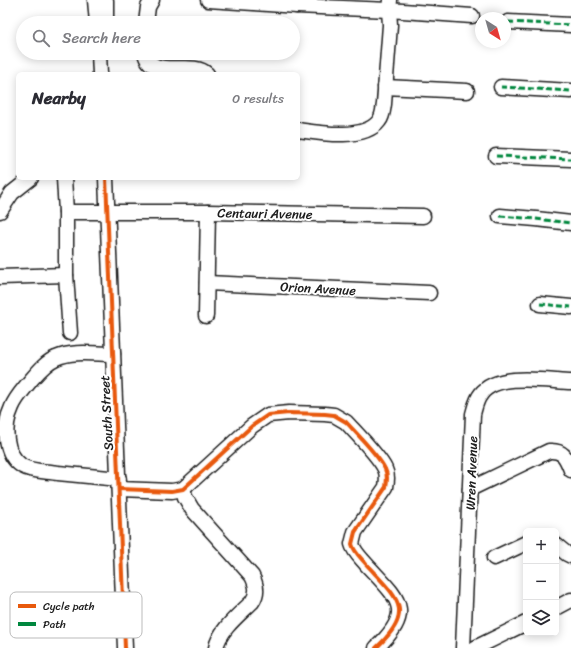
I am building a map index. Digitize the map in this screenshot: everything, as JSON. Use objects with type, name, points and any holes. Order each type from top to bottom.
[{"type":"street","points":[[95,0],[96,16]]},
{"type":"street","points":[[106,0],[106,16]]},
{"type":"street","points":[[147,16],[148,7],[152,0]]},
{"type":"street","points":[[208,0],[389,5],[472,16]]},
{"type":"street","points":[[300,130],[329,134],[352,134],[370,129],[379,122],[382,115],[385,87],[390,25],[389,5]]},
{"type":"street","points":[[511,22],[571,25]]},
{"type":"street","points":[[99,60],[100,72]]},
{"type":"street","points":[[106,60],[106,72]]},
{"type":"street","points":[[148,60],[152,65],[167,68],[199,70],[203,72]]},
{"type":"street","points":[[385,87],[467,91]]},
{"type":"street","points":[[502,87],[571,91]]},
{"type":"street","points":[[496,156],[571,159]]},
{"type":"street","points":[[0,211],[12,193],[28,180]]},
{"type":"street","points":[[64,180],[66,212],[66,275],[70,333]]},
{"type":"street","name":"South Street","points":[[106,180],[123,592]]},
{"type":"street","name":"Centauri Avenue","points":[[66,212],[208,212],[423,216]]},
{"type":"street","points":[[206,316],[208,212]]},
{"type":"street","points":[[500,216],[571,223]]},
{"type":"street","points":[[0,277],[66,275]]},
{"type":"street","name":"Orion Avenue","points":[[207,283],[429,293]]},
{"type":"street","points":[[540,304],[571,307]]},
{"type":"street","points":[[114,354],[71,354],[55,358],[47,363],[19,395],[11,408],[6,430],[8,446],[11,454],[23,466],[30,469],[172,491],[183,489],[252,426],[268,415],[289,413],[334,415],[346,422],[382,463],[387,473],[388,481],[386,487],[355,532],[352,544],[357,554],[388,588],[399,606],[400,614],[394,630],[376,648]]},
{"type":"street","name":"Wren Avenue","points":[[463,648],[473,414],[476,402],[481,394],[494,384],[508,380],[571,382]]},
{"type":"street","points":[[470,489],[549,451],[559,451],[565,457],[571,470]]},
{"type":"street","points":[[183,489],[185,497],[192,509],[252,576],[257,589],[256,597],[224,631],[216,648]]},
{"type":"street","points":[[494,558],[523,544]]},
{"type":"street","points":[[559,547],[571,556]]},
{"type":"street","points":[[559,606],[571,600]]},
{"type":"street","points":[[476,648],[523,624]]},
{"type":"street","name":"South Street","points":[[125,638],[125,648]]},
{"type":"marked path","points":[[511,22],[571,25]]},
{"type":"marked path","points":[[501,87],[571,91]]},
{"type":"marked path","points":[[496,156],[571,159]]},
{"type":"marked path","points":[[500,216],[571,223]]},
{"type":"marked path","points":[[540,304],[571,307]]},
{"type":"cycle path","points":[[106,180],[123,592]]},
{"type":"cycle path","points":[[119,489],[172,491],[183,489],[252,426],[268,415],[289,413],[325,414],[334,415],[346,422],[378,458],[385,469],[387,476],[386,487],[355,532],[352,544],[354,550],[386,586],[398,604],[399,614],[396,624],[389,635],[376,648]]},
{"type":"cycle path","points":[[125,638],[125,648]]}]
